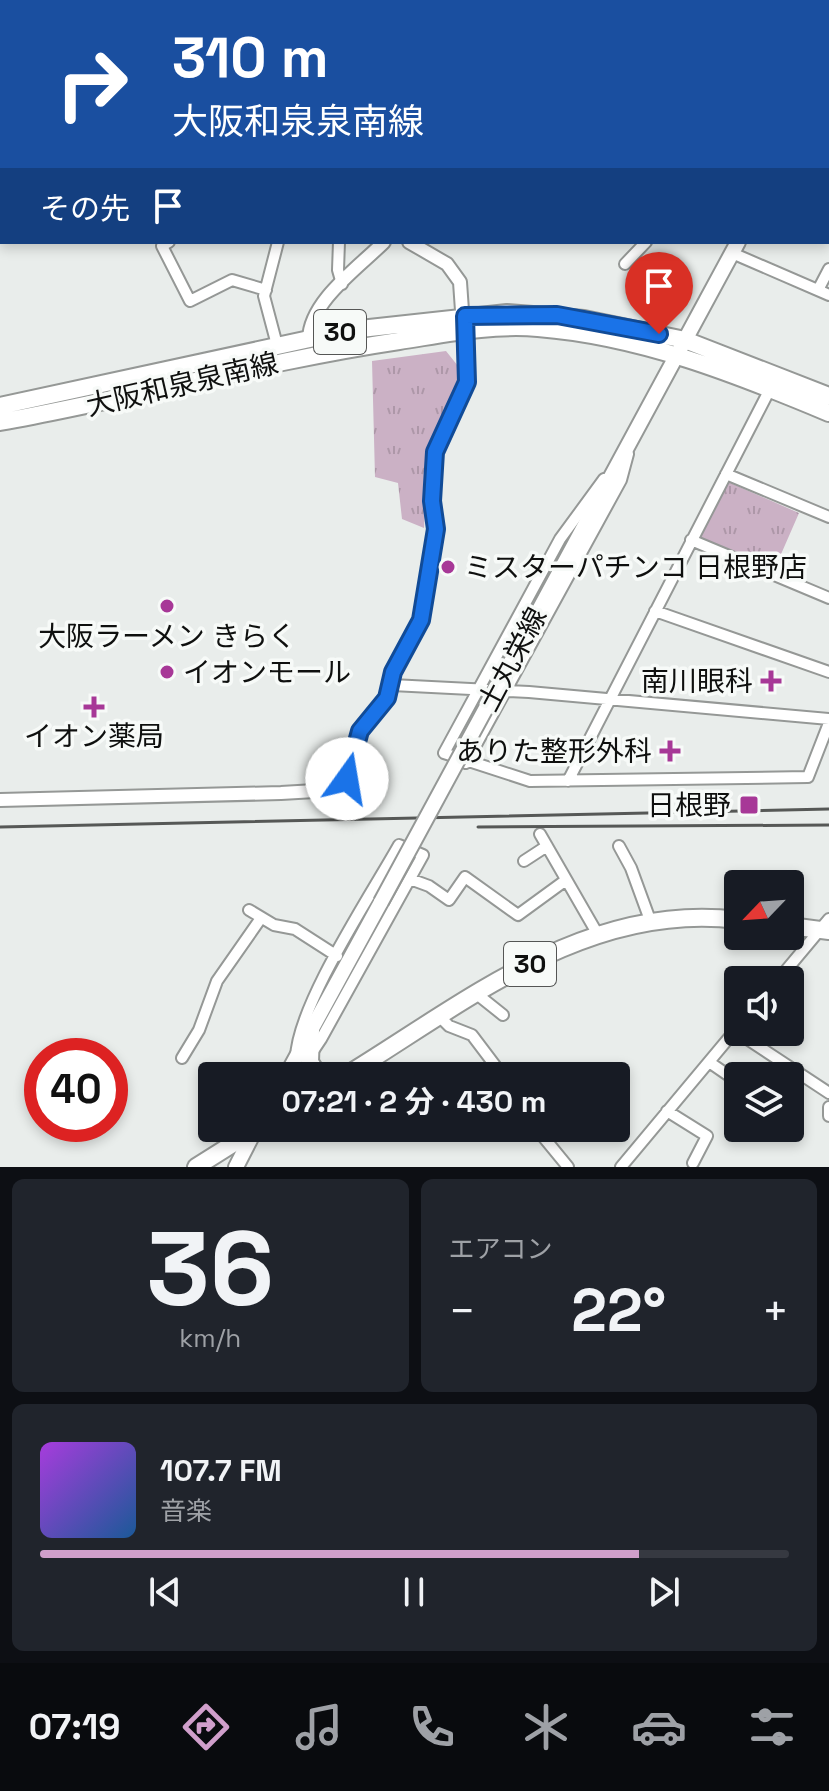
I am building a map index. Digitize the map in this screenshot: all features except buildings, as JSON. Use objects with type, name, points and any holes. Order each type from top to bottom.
[{"type":"main road","name":"土丸栄線","points":[[311,1030],[735,247]]},
{"type":"main road","name":"大阪和泉泉南線","points":[[0,406],[309,339],[557,315],[685,340],[829,396]]},
{"type":"main road","name":"大阪和泉泉南線","points":[[0,422],[465,323],[538,328],[619,341],[675,356],[829,413]]},
{"type":"main road","name":"30","points":[[371,1062],[542,957],[597,933],[650,920],[691,917],[724,919]]},
{"type":"main road","points":[[804,926],[826,927]]},
{"type":"main road","points":[[298,1062],[303,1056],[311,1030]]},
{"type":"main road","points":[[303,1056],[310,1062]]},
{"type":"main road","points":[[196,1167],[235,1142]]},
{"type":"main road","points":[[236,1167],[249,1142]]},
{"type":"street","points":[[163,244],[190,301],[232,280],[266,290]]},
{"type":"street","points":[[277,345],[264,296],[278,244]]},
{"type":"street","points":[[339,244],[338,270],[342,284]]},
{"type":"street","points":[[309,339],[313,317],[382,244]]},
{"type":"street","points":[[0,800],[332,790],[347,779],[360,731],[378,710],[392,685],[393,672],[421,620],[436,529],[432,501],[435,452],[467,382],[465,323],[458,277],[440,259],[413,244]]},
{"type":"street","points":[[625,264],[640,244]]},
{"type":"street","points":[[735,247],[829,295]]},
{"type":"street","points":[[818,290],[829,269]]},
{"type":"street","points":[[568,781],[770,389]]},
{"type":"street","points":[[466,763],[621,480],[632,437]]},
{"type":"street","points":[[392,685],[478,691],[609,699],[829,721],[808,777],[530,781],[466,763],[444,753],[478,691],[560,539],[620,459]]},
{"type":"street","points":[[726,474],[829,517]]},
{"type":"street","points":[[691,540],[829,598]]},
{"type":"street","points":[[655,611],[829,672]]},
{"type":"street","points":[[540,834],[597,933]]},
{"type":"street","points":[[399,845],[423,855],[410,879],[303,1056],[296,1038],[337,956],[399,845]]},
{"type":"street","points":[[524,861],[547,846]]},
{"type":"street","points":[[619,846],[650,920]]},
{"type":"street","points":[[410,879],[429,886],[449,900],[465,877],[518,915],[566,880]]},
{"type":"street","points":[[249,910],[274,925],[295,929],[337,956]]},
{"type":"street","points":[[182,1058],[193,1044],[217,981],[261,918]]},
{"type":"street","points":[[791,966],[826,927]]},
{"type":"street","points":[[478,995],[503,1015]]},
{"type":"street","points":[[441,1018],[449,1026],[472,1035],[492,1062]]},
{"type":"street","points":[[621,1167],[724,1044]]},
{"type":"street","points":[[761,1046],[829,1093]]},
{"type":"street","points":[[709,1062],[724,1072]]},
{"type":"street","points":[[829,1107],[829,1116]]},
{"type":"street","points":[[667,1111],[707,1136],[693,1163]]},
{"type":"street","points":[[547,1142],[568,1167]]},
{"type":"green space","points":[[446,351],[458,366],[458,398],[441,419],[428,456],[424,528],[402,519],[398,483],[375,477],[372,361]]},
{"type":"green space","points":[[728,482],[799,513],[775,568],[699,537]]},
{"type":"railway","points":[[0,827],[829,809]]},
{"type":"railway","points":[[478,827],[829,825]]},
{"type":"place","name":"ミスターパチンコ 日根野店","points":[[448,567]]},
{"type":"place","name":"大阪ラーメン きらく","points":[[167,606]]},
{"type":"place","name":"イオンモール","points":[[167,672]]},
{"type":"place","name":"南川眼科","points":[[771,681]]},
{"type":"place","name":"イオン薬局","points":[[94,707]]},
{"type":"place","name":"ありた整形外科","points":[[670,751]]},
{"type":"place","name":"日根野","points":[[749,805]]},
{"type":"route","points":[[347,779],[354,743],[387,698],[393,672],[421,620],[422,596],[436,529],[432,501],[435,452],[439,437],[458,407],[467,382],[465,316],[507,313],[557,315],[659,334]]}]
